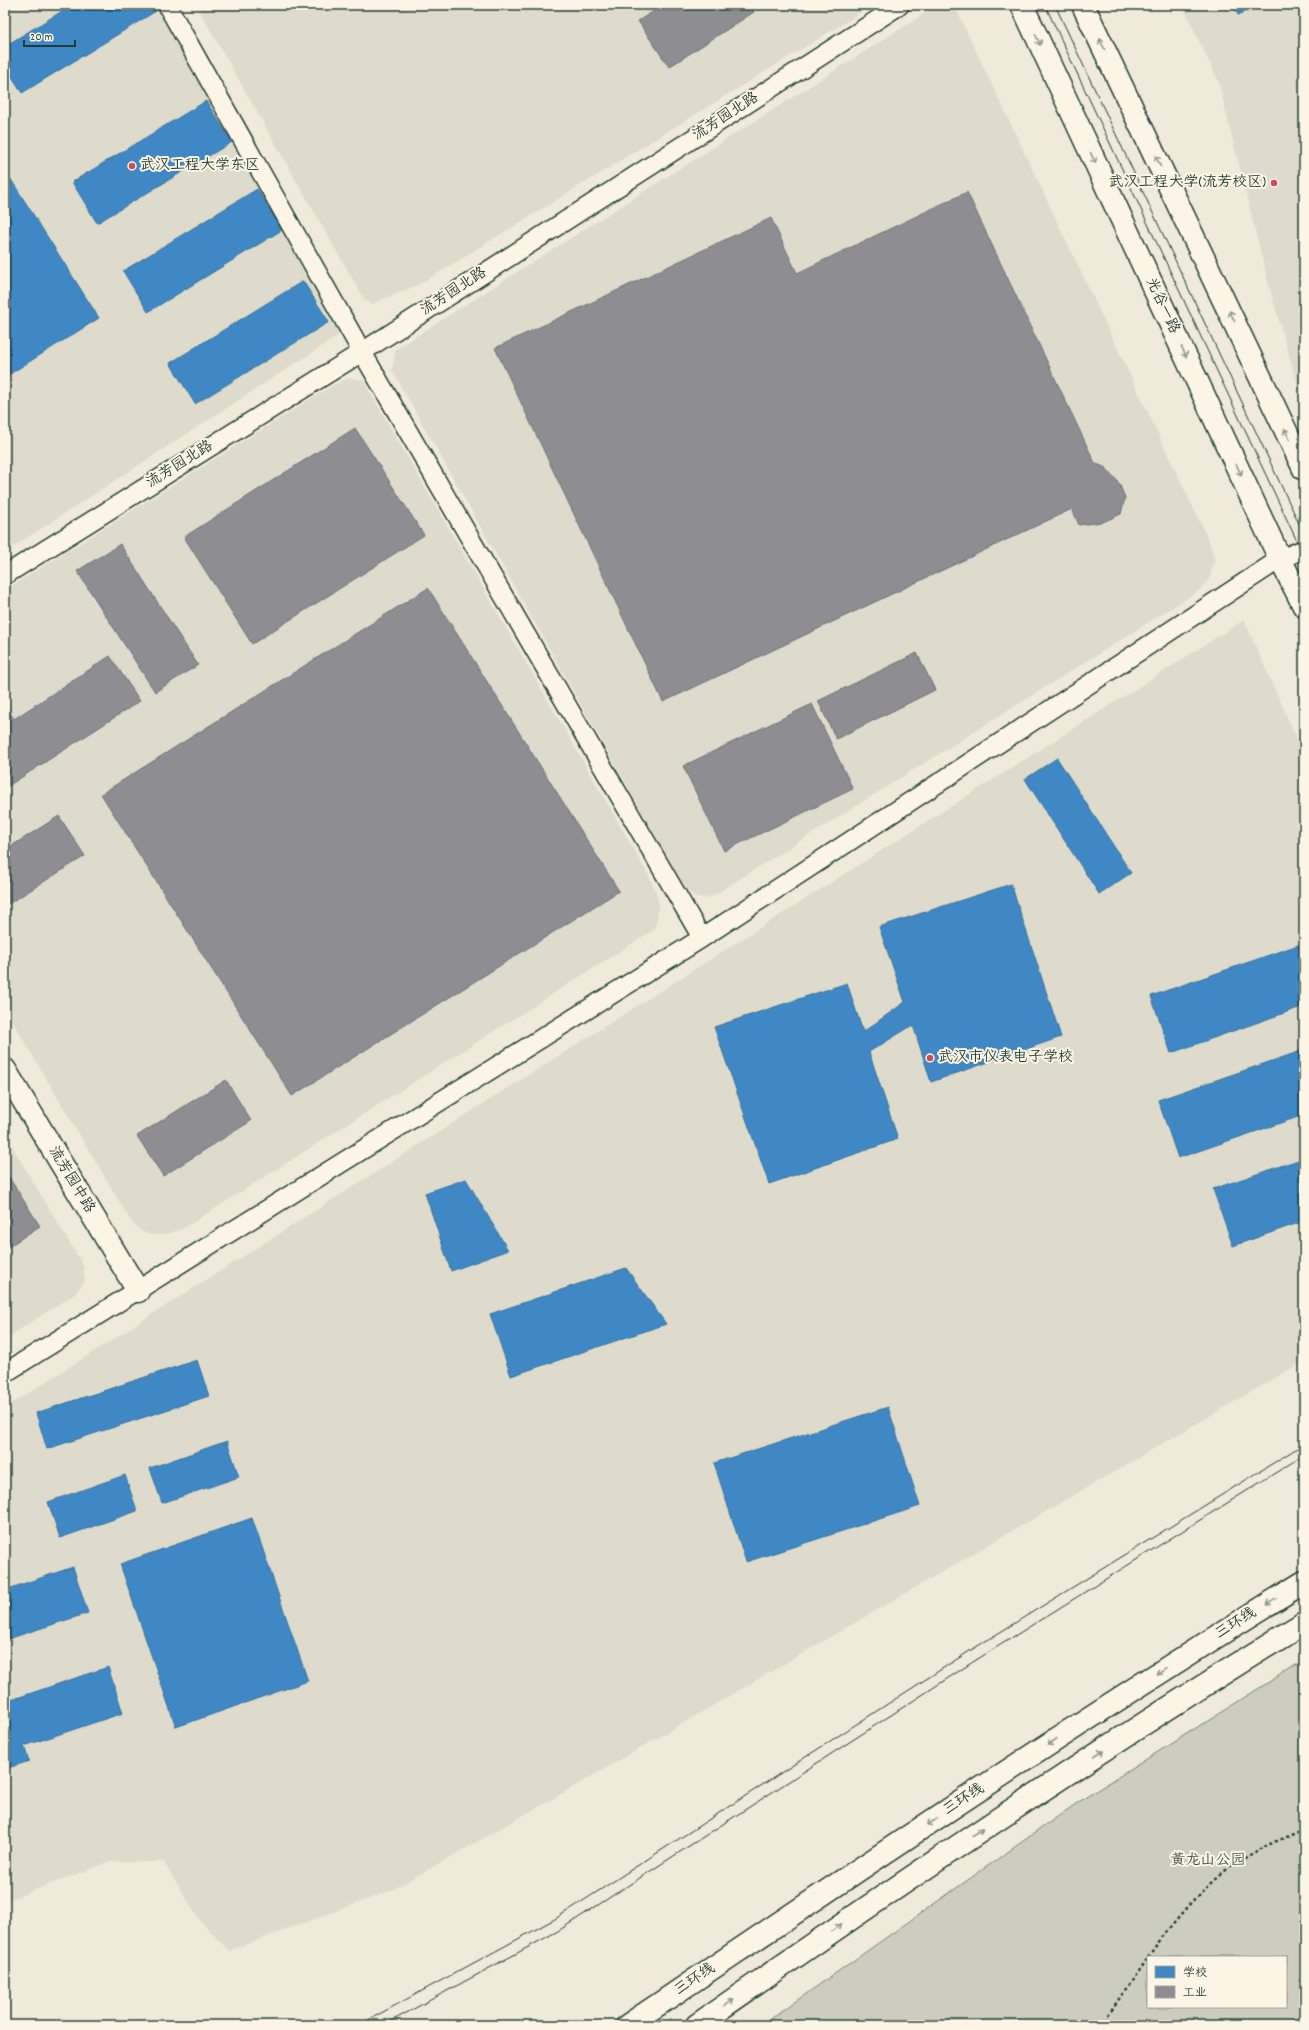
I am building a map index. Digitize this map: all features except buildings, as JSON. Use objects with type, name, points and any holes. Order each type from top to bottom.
[{"type":"main road","name":"光谷一路","points":[[1022,5],[1280,559],[1304,606]]},
{"type":"main road","points":[[1083,5],[1304,469]]},
{"type":"main road","name":"流芳园中路","points":[[5,1070],[138,1291]]},
{"type":"main road","name":"三环线","points":[[628,2025],[866,1865],[1178,1659],[1304,1582]]},
{"type":"main road","points":[[697,2025],[885,1894],[1194,1690],[1304,1623]]},
{"type":"street","points":[[167,5],[362,352],[702,938]]},
{"type":"street","name":"流芳园北路","points":[[5,575],[362,352],[900,5]]},
{"type":"street","points":[[5,1373],[702,938],[1280,559],[1304,549]]},
{"type":"path","points":[[1149,1956],[1193,1900],[1221,1874],[1261,1848],[1304,1830]]},
{"type":"path","points":[[1101,2025],[1147,1958]]},
{"type":"shaded area","name":"武汉工程大学东区","points":[[5,5],[165,5],[353,326],[5,552]]},
{"type":"shaded area","points":[[196,5],[873,5],[420,284],[372,304],[364,299]]},
{"type":"shaded area","points":[[938,5],[954,5],[1209,541],[1214,558],[1210,578],[1200,590],[711,897],[697,898],[685,889],[392,370],[396,349]]},
{"type":"shaded area","name":"武汉工程大学(流芳校区)","points":[[1182,5],[1304,5],[1304,407],[1269,286],[1218,80]]},
{"type":"shaded area","points":[[350,378],[363,380],[648,874],[656,893],[659,907],[655,929],[184,1228],[166,1234],[154,1235],[144,1233],[132,1223],[5,1009],[5,590],[333,385]]},
{"type":"shaded area","name":"武汉市仪表电子学校","points":[[1244,620],[1304,755],[1304,1361],[556,1797],[392,1890],[229,1951],[198,1918],[164,1862],[109,1862],[5,1901],[5,1408]]},
{"type":"shaded area","points":[[5,1135],[83,1265],[85,1280],[75,1294],[5,1339]]},
{"type":"green space","name":"黄龙山公园","points":[[1304,1660],[1304,2025],[762,2025],[1080,1801]]},
{"type":"tram line","points":[[1045,5],[1304,556]]},
{"type":"tram line","points":[[1055,5],[1304,534]]},
{"type":"tram line","points":[[359,2025],[555,1919],[968,1652],[1304,1444]]},
{"type":"tram line","points":[[384,2025],[558,1931],[973,1662],[1304,1455]]},
{"type":"place","name":"武汉工程大学东区","points":[[132,166]]},
{"type":"place","name":"武汉工程大学(流芳校区)","points":[[1274,183]]},
{"type":"place","name":"武汉市仪表电子学校","points":[[930,1058]]}]
